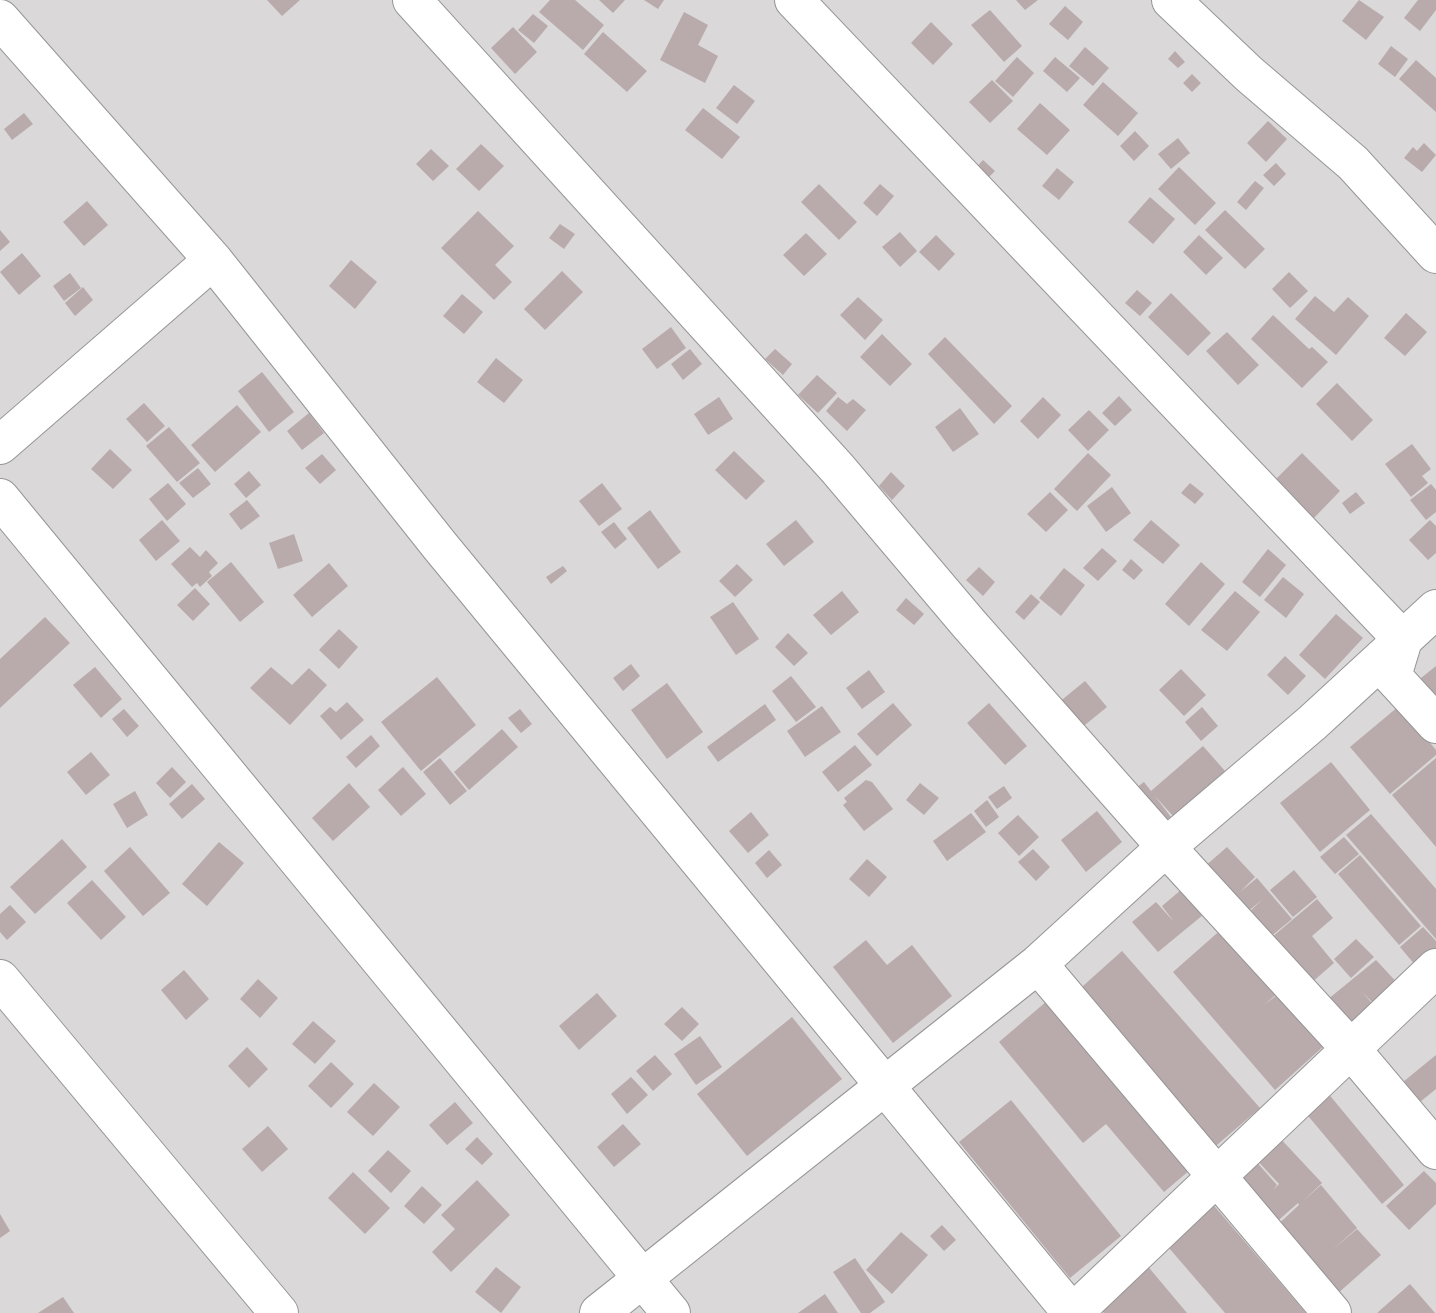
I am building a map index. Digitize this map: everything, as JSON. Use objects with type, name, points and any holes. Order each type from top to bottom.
[{"type":"street","points":[[412,0],[827,457],[969,624],[1166,847],[1350,1048],[1436,1150]]},
{"type":"street","points":[[794,0],[1403,640]]},
{"type":"street","points":[[1171,0],[1250,74],[1353,163],[1436,254]]},
{"type":"street","points":[[0,19],[213,260],[440,546],[1073,1313],[1436,968]]},
{"type":"street","points":[[0,445],[213,260]]},
{"type":"street","points":[[0,498],[671,1313]]},
{"type":"street","points":[[599,1313],[1038,964],[1166,847],[1312,723],[1436,609]]},
{"type":"street","points":[[1403,640],[1392,676],[1436,724]]},
{"type":"street","points":[[1038,964],[1332,1313]]},
{"type":"street","points":[[0,979],[279,1313]]},
{"type":"shaded area","points":[[0,0],[1436,0],[1436,1313],[0,1313]]},
{"type":"building","points":[[267,0],[300,0],[282,16]]},
{"type":"building","points":[[550,0],[575,0],[604,25],[583,50],[539,12]]},
{"type":"building","points":[[599,0],[625,0],[613,13]]},
{"type":"building","points":[[644,0],[664,0],[658,9]]},
{"type":"building","points":[[1016,0],[1038,0],[1025,10]]},
{"type":"building","points":[[1359,0],[1384,17],[1366,40],[1342,21]]},
{"type":"building","points":[[1418,0],[1436,0],[1436,10],[1420,31],[1404,18]]},
{"type":"building","points":[[1065,6],[1083,22],[1068,40],[1049,24]]},
{"type":"building","points":[[990,10],[1022,46],[1004,62],[971,25]]},
{"type":"building","points":[[684,12],[708,25],[698,45],[718,56],[705,83],[660,60]]},
{"type":"building","points":[[533,14],[548,26],[534,43],[518,30]]},
{"type":"building","points":[[931,22],[953,44],[933,65],[911,43]]},
{"type":"building","points":[[513,27],[537,52],[515,74],[491,48]]},
{"type":"building","points":[[603,32],[647,71],[627,92],[584,54]]},
{"type":"building","points":[[1391,46],[1408,59],[1395,77],[1378,64]]},
{"type":"building","points":[[1085,47],[1109,68],[1093,86],[1069,66]]},
{"type":"building","points":[[1175,51],[1185,62],[1178,68],[1168,59]]},
{"type":"building","points":[[1017,57],[1034,73],[1013,97],[995,81]]},
{"type":"building","points":[[1055,57],[1080,78],[1067,92],[1043,71]]},
{"type":"building","points":[[1416,60],[1436,78],[1436,112],[1399,79]]},
{"type":"building","points":[[1192,74],[1201,83],[1192,92],[1183,83]]},
{"type":"building","points":[[992,80],[1013,101],[990,123],[969,102]]},
{"type":"building","points":[[1103,82],[1138,113],[1118,136],[1083,105]]},
{"type":"building","points":[[734,85],[755,101],[737,124],[716,108]]},
{"type":"building","points":[[1040,103],[1070,130],[1047,155],[1017,129]]},
{"type":"building","points":[[703,108],[740,137],[722,159],[685,130]]},
{"type":"building","points":[[24,113],[33,124],[12,140],[4,129]]},
{"type":"building","points":[[1268,121],[1287,139],[1266,162],[1247,143]]},
{"type":"building","points":[[1135,131],[1149,146],[1134,161],[1120,146]]},
{"type":"building","points":[[1178,138],[1190,153],[1171,169],[1158,154]]},
{"type":"building","points":[[1424,143],[1436,155],[1422,172],[1404,158],[1413,147],[1417,151]]},
{"type":"building","points":[[481,144],[504,166],[479,191],[456,169]]},
{"type":"building","points":[[431,149],[449,166],[433,181],[416,164]]},
{"type":"building","points":[[983,160],[995,171],[983,183],[972,172]]},
{"type":"building","points":[[1276,163],[1286,174],[1274,186],[1263,175]]},
{"type":"building","points":[[1179,167],[1216,203],[1195,225],[1158,189]]},
{"type":"building","points":[[1057,168],[1074,182],[1059,200],[1042,186]]},
{"type":"building","points":[[1255,181],[1264,188],[1246,210],[1237,202]]},
{"type":"building","points":[[819,184],[857,222],[839,240],[801,202]]},
{"type":"building","points":[[880,184],[894,196],[877,216],[863,203]]},
{"type":"building","points":[[1150,197],[1175,219],[1153,244],[1128,222]]},
{"type":"building","points":[[87,201],[108,225],[84,246],[63,222]]},
{"type":"building","points":[[1225,210],[1265,249],[1245,269],[1205,230]]},
{"type":"building","points":[[478,211],[514,246],[495,265],[512,282],[494,300],[441,248]]},
{"type":"building","points":[[560,224],[575,234],[564,249],[549,238]]},
{"type":"building","points":[[0,230],[10,242],[0,251]]},
{"type":"building","points":[[900,232],[917,251],[900,267],[882,247]]},
{"type":"building","points":[[806,233],[827,254],[804,276],[783,255]]},
{"type":"building","points":[[936,235],[955,254],[939,271],[919,252]]},
{"type":"building","points":[[1199,235],[1223,258],[1206,275],[1183,252]]},
{"type":"building","points":[[22,253],[41,276],[19,295],[0,272]]},
{"type":"building","points":[[351,260],[377,282],[355,309],[329,286]]},
{"type":"building","points":[[562,271],[583,292],[545,330],[524,309]]},
{"type":"building","points":[[1289,272],[1308,291],[1290,308],[1272,289]]},
{"type":"building","points":[[70,273],[81,288],[64,301],[53,286]]},
{"type":"building","points":[[83,287],[93,300],[75,316],[65,303]]},
{"type":"building","points":[[1137,290],[1152,303],[1140,316],[1125,303]]},
{"type":"building","points":[[1171,293],[1211,333],[1188,356],[1148,317]]},
{"type":"building","points":[[462,294],[483,312],[464,334],[443,316]]},
{"type":"building","points":[[1315,296],[1334,312],[1348,297],[1369,316],[1336,355],[1295,319]]},
{"type":"building","points":[[858,297],[883,320],[865,340],[840,315]]},
{"type":"building","points":[[1406,313],[1427,332],[1405,356],[1384,338]]},
{"type":"building","points":[[1273,315],[1309,349],[1312,347],[1328,362],[1302,388],[1251,339]]},
{"type":"building","points":[[671,327],[686,348],[657,369],[642,349]]},
{"type":"building","points":[[1227,332],[1259,365],[1238,385],[1206,351]]},
{"type":"building","points":[[882,334],[912,364],[890,386],[860,357]]},
{"type":"building","points":[[945,337],[1012,406],[994,424],[928,354]]},
{"type":"building","points":[[690,349],[702,364],[683,380],[671,364]]},
{"type":"building","points":[[775,349],[792,364],[783,375],[765,359]]},
{"type":"building","points":[[496,358],[523,380],[504,403],[477,382]]},
{"type":"building","points":[[262,372],[294,412],[269,432],[238,391]]},
{"type":"building","points":[[817,375],[837,393],[818,413],[798,395]]},
{"type":"building","points":[[1337,383],[1373,420],[1352,441],[1316,404]]},
{"type":"building","points":[[1119,396],[1132,410],[1115,426],[1102,413]]},
{"type":"building","points":[[719,397],[733,419],[708,435],[694,414]]},
{"type":"building","points":[[838,397],[847,404],[853,399],[866,410],[847,431],[826,411]]},
{"type":"building","points":[[1043,397],[1061,415],[1038,439],[1020,421]]},
{"type":"building","points":[[144,403],[165,426],[147,442],[126,419]]},
{"type":"building","points":[[237,405],[261,432],[215,472],[191,445]]},
{"type":"building","points":[[960,408],[979,434],[953,452],[935,427]]},
{"type":"building","points":[[1089,410],[1109,430],[1088,451],[1068,430]]},
{"type":"building","points":[[309,413],[324,433],[302,450],[287,431]]},
{"type":"building","points":[[169,427],[200,463],[177,482],[146,446]]},
{"type":"building","points":[[1412,444],[1431,469],[1422,476],[1428,483],[1411,497],[1385,464]]},
{"type":"building","points":[[110,449],[132,470],[113,489],[91,469]]},
{"type":"building","points":[[734,451],[765,481],[746,500],[715,470]]},
{"type":"building","points":[[1088,453],[1111,475],[1077,511],[1054,489]]},
{"type":"building","points":[[1302,453],[1340,491],[1312,520],[1273,482]]},
{"type":"building","points":[[322,454],[336,470],[320,484],[305,468]]},
{"type":"building","points":[[198,468],[211,484],[193,498],[179,483]]},
{"type":"building","points":[[249,471],[261,485],[246,498],[234,484]]},
{"type":"building","points":[[891,472],[905,486],[892,500],[879,486]]},
{"type":"building","points":[[168,483],[186,504],[167,521],[149,499]]},
{"type":"building","points":[[602,483],[622,509],[599,526],[579,501]]},
{"type":"building","points":[[1190,483],[1204,494],[1195,504],[1181,493]]},
{"type":"building","points":[[1431,484],[1436,490],[1436,512],[1426,520],[1410,500]]},
{"type":"building","points":[[1112,487],[1131,513],[1106,532],[1087,506]]},
{"type":"building","points":[[1050,492],[1068,510],[1046,532],[1027,514]]},
{"type":"building","points":[[1356,492],[1365,503],[1350,514],[1342,503]]},
{"type":"building","points":[[247,500],[260,516],[241,530],[229,514]]},
{"type":"building","points":[[650,510],[681,552],[658,569],[627,528]]},
{"type":"building","points":[[162,520],[180,541],[156,561],[139,540]]},
{"type":"building","points":[[796,520],[814,542],[784,566],[766,544]]},
{"type":"building","points":[[1151,520],[1180,545],[1163,564],[1133,540]]},
{"type":"building","points":[[1430,520],[1436,526],[1436,553],[1428,560],[1409,540]]},
{"type":"building","points":[[614,522],[627,539],[615,549],[601,532]]},
{"type":"building","points":[[294,534],[303,561],[278,569],[269,543]]},
{"type":"building","points":[[190,547],[200,557],[206,550],[218,563],[209,572],[212,576],[200,587],[197,583],[192,587],[171,564]]},
{"type":"building","points":[[1102,548],[1117,561],[1098,581],[1083,568]]},
{"type":"building","points":[[1268,549],[1286,565],[1260,597],[1242,582]]},
{"type":"building","points":[[1131,559],[1143,570],[1134,580],[1122,570]]},
{"type":"building","points":[[231,562],[264,602],[240,622],[207,582]]},
{"type":"building","points":[[1201,562],[1225,584],[1189,626],[1165,604]]},
{"type":"building","points":[[329,563],[348,586],[312,617],[293,595]]},
{"type":"building","points":[[737,564],[753,580],[735,597],[719,581]]},
{"type":"building","points":[[563,566],[567,571],[551,584],[546,577]]},
{"type":"building","points":[[979,567],[995,582],[983,596],[966,580]]},
{"type":"building","points":[[1064,568],[1085,585],[1061,616],[1039,598]]},
{"type":"building","points":[[1283,577],[1304,594],[1286,618],[1264,600]]},
{"type":"building","points":[[195,588],[210,604],[193,621],[177,605]]},
{"type":"building","points":[[842,591],[859,612],[831,635],[813,615]]},
{"type":"building","points":[[1235,591],[1260,612],[1227,651],[1201,630]]},
{"type":"building","points":[[1031,594],[1040,602],[1024,620],[1015,612]]},
{"type":"building","points":[[906,598],[924,614],[914,625],[896,610]]},
{"type":"building","points":[[733,602],[759,639],[736,655],[710,617]]},
{"type":"building","points":[[1336,614],[1363,638],[1325,679],[1299,655]]},
{"type":"building","points":[[45,617],[70,643],[0,708],[0,659]]},
{"type":"building","points":[[339,629],[358,647],[339,669],[319,650]]},
{"type":"building","points":[[788,633],[808,653],[794,666],[775,647]]},
{"type":"building","points":[[1285,656],[1306,676],[1288,695],[1267,675]]},
{"type":"building","points":[[631,664],[640,676],[623,691],[613,678]]},
{"type":"building","points":[[1436,666],[1436,707],[1416,682]]},
{"type":"building","points":[[95,667],[122,699],[101,718],[73,685]]},
{"type":"building","points":[[271,667],[292,685],[309,668],[327,685],[290,725],[250,688]]},
{"type":"building","points":[[1181,669],[1206,695],[1184,716],[1159,690]]},
{"type":"building","points":[[869,670],[885,692],[862,709],[846,688]]},
{"type":"building","points":[[791,676],[816,707],[796,722],[772,691]]},
{"type":"building","points":[[437,677],[476,725],[421,771],[381,722]]},
{"type":"building","points":[[1085,681],[1107,707],[1080,729],[1058,703]]},
{"type":"building","points":[[667,683],[703,732],[667,759],[631,710]]},
{"type":"building","points":[[347,702],[364,720],[341,740],[320,716],[330,707],[336,712]]},
{"type":"building","points":[[893,703],[912,725],[877,756],[857,734]]},
{"type":"building","points":[[989,703],[1027,746],[1005,765],[967,723]]},
{"type":"building","points":[[765,704],[776,720],[718,762],[707,747]]},
{"type":"building","points":[[822,706],[841,732],[805,757],[787,731]]},
{"type":"building","points":[[1399,706],[1436,750],[1436,755],[1390,794],[1350,747]]},
{"type":"building","points":[[1202,707],[1218,726],[1201,741],[1185,722]]},
{"type":"building","points":[[124,709],[139,726],[127,737],[112,719]]},
{"type":"building","points":[[520,709],[532,724],[521,733],[508,718]]},
{"type":"building","points":[[502,729],[518,747],[469,790],[454,772]]},
{"type":"building","points":[[371,735],[380,746],[356,768],[346,757]]},
{"type":"building","points":[[855,745],[872,765],[838,792],[822,772]]},
{"type":"building","points":[[1203,746],[1225,771],[1173,816],[1154,795],[1171,817],[1159,825],[1132,791],[1144,782],[1151,791]]},
{"type":"building","points":[[91,752],[110,775],[86,795],[67,772]]},
{"type":"building","points":[[440,758],[467,791],[450,805],[423,772]]},
{"type":"building","points":[[1436,758],[1436,847],[1392,795]]},
{"type":"building","points":[[1331,762],[1370,810],[1320,852],[1280,803]]},
{"type":"building","points":[[172,767],[186,782],[170,798],[156,783]]},
{"type":"building","points":[[403,767],[426,794],[401,816],[378,790]]},
{"type":"building","points":[[866,780],[872,782],[893,809],[864,831],[843,805],[847,802],[844,798]]},
{"type":"building","points":[[349,783],[370,807],[333,841],[312,818]]},
{"type":"building","points":[[920,783],[939,798],[924,815],[906,800]]},
{"type":"building","points":[[192,784],[205,799],[182,819],[169,804]]},
{"type":"building","points":[[1004,786],[1012,798],[997,809],[988,797]]},
{"type":"building","points":[[135,791],[148,815],[127,828],[113,804]]},
{"type":"building","points":[[987,800],[999,817],[986,827],[974,811]]},
{"type":"building","points":[[1097,811],[1122,842],[1086,872],[1061,840]]},
{"type":"building","points":[[751,812],[769,835],[748,853],[729,831]]},
{"type":"building","points":[[971,813],[986,832],[947,861],[933,841]]},
{"type":"building","points":[[1371,814],[1436,889],[1436,939],[1346,835]]},
{"type":"building","points":[[1018,815],[1039,837],[1019,856],[998,833]]},
{"type":"building","points":[[1344,837],[1359,854],[1335,874],[1320,857]]},
{"type":"building","points":[[62,839],[87,867],[35,914],[10,887]]},
{"type":"building","points":[[219,842],[244,863],[207,906],[182,884]]},
{"type":"building","points":[[130,847],[170,893],[143,916],[104,871]]},
{"type":"building","points":[[1227,847],[1255,877],[1240,892],[1257,878],[1292,919],[1269,938],[1247,914],[1263,899],[1246,913],[1203,868]]},
{"type":"building","points":[[1033,849],[1050,867],[1036,881],[1018,862]]},
{"type":"building","points":[[769,850],[782,865],[767,878],[755,863]]},
{"type":"building","points":[[1360,855],[1421,926],[1399,945],[1338,874]]},
{"type":"building","points":[[867,859],[887,877],[869,897],[849,879]]},
{"type":"building","points":[[1294,870],[1317,897],[1293,917],[1270,890]]},
{"type":"building","points":[[92,880],[126,917],[101,940],[67,903]]},
{"type":"building","points":[[1188,884],[1209,910],[1158,952],[1132,922],[1156,902],[1174,922],[1162,906]]},
{"type":"building","points":[[1317,899],[1333,918],[1312,936],[1334,963],[1310,984],[1271,938]]},
{"type":"building","points":[[10,905],[26,922],[7,940],[0,932],[0,914]]},
{"type":"building","points":[[1224,927],[1280,991],[1264,1005],[1281,992],[1326,1044],[1275,1090],[1173,972]]},
{"type":"building","points":[[1423,927],[1436,941],[1436,958],[1421,972],[1400,947]]},
{"type":"building","points":[[1356,939],[1374,957],[1351,978],[1334,959]]},
{"type":"building","points":[[866,940],[887,965],[912,945],[952,996],[893,1043],[833,967]]},
{"type":"building","points":[[1122,951],[1260,1108],[1211,1150],[1074,994]]},
{"type":"building","points":[[1376,960],[1402,988],[1379,1009],[1362,992],[1378,1010],[1355,1031],[1327,1000]]},
{"type":"building","points":[[184,970],[209,999],[186,1020],[161,990]]},
{"type":"building","points":[[258,979],[278,998],[260,1018],[240,999]]},
{"type":"building","points":[[597,993],[617,1016],[579,1050],[559,1026]]},
{"type":"building","points":[[1047,1001],[1190,1170],[1164,1192],[1106,1124],[1083,1143],[999,1042]]},
{"type":"building","points":[[682,1007],[699,1024],[682,1041],[664,1024]]},
{"type":"building","points":[[792,1017],[842,1079],[747,1156],[697,1094]]},
{"type":"building","points":[[313,1021],[336,1041],[315,1064],[292,1044]]},
{"type":"building","points":[[700,1036],[722,1067],[696,1085],[674,1054]]},
{"type":"building","points":[[247,1047],[268,1069],[249,1088],[228,1066]]},
{"type":"building","points":[[655,1055],[672,1074],[653,1091],[636,1071]]},
{"type":"building","points":[[1436,1055],[1436,1089],[1420,1102],[1403,1082]]},
{"type":"building","points":[[331,1062],[354,1084],[331,1108],[308,1086]]},
{"type":"building","points":[[631,1077],[648,1095],[627,1114],[611,1094]]},
{"type":"building","points":[[374,1083],[400,1107],[373,1136],[347,1112]]},
{"type":"building","points":[[1327,1092],[1404,1185],[1382,1204],[1304,1111]]},
{"type":"building","points":[[1011,1100],[1121,1236],[1070,1278],[959,1142]]},
{"type":"building","points":[[455,1102],[473,1123],[447,1145],[429,1125]]},
{"type":"building","points":[[623,1124],[641,1144],[614,1167],[597,1147]]},
{"type":"building","points":[[268,1126],[288,1149],[262,1172],[242,1149]]},
{"type":"building","points":[[1278,1136],[1322,1183],[1302,1202],[1321,1185],[1357,1228],[1331,1251],[1357,1229],[1381,1255],[1336,1295],[1274,1228],[1299,1205],[1298,1203],[1272,1226],[1230,1178],[1253,1158],[1277,1185],[1273,1190],[1279,1184],[1255,1158]]},
{"type":"building","points":[[477,1137],[493,1154],[482,1165],[465,1149]]},
{"type":"building","points":[[388,1150],[411,1171],[391,1193],[368,1171]]},
{"type":"building","points":[[1424,1171],[1436,1183],[1436,1204],[1409,1230],[1386,1206]]},
{"type":"building","points":[[353,1172],[390,1208],[365,1234],[328,1198]]},
{"type":"building","points":[[477,1180],[510,1215],[451,1272],[432,1252],[455,1229],[441,1215]]},
{"type":"building","points":[[422,1186],[442,1205],[424,1224],[404,1206]]},
{"type":"building","points":[[1210,1201],[1306,1313],[1225,1313],[1163,1241]]},
{"type":"building","points":[[0,1214],[10,1231],[0,1238]]},
{"type":"building","points":[[942,1225],[956,1240],[944,1251],[930,1236]]},
{"type":"building","points":[[901,1232],[928,1255],[892,1294],[866,1270]]},
{"type":"building","points":[[855,1258],[885,1302],[870,1313],[861,1313],[833,1272]]},
{"type":"building","points":[[1145,1263],[1187,1313],[1104,1313],[1092,1298]]},
{"type":"building","points":[[496,1267],[521,1287],[501,1313],[475,1292]]},
{"type":"building","points":[[1410,1284],[1435,1313],[1377,1313]]},
{"type":"building","points":[[825,1294],[838,1313],[798,1313]]},
{"type":"building","points":[[63,1297],[74,1313],[38,1313]]}]
